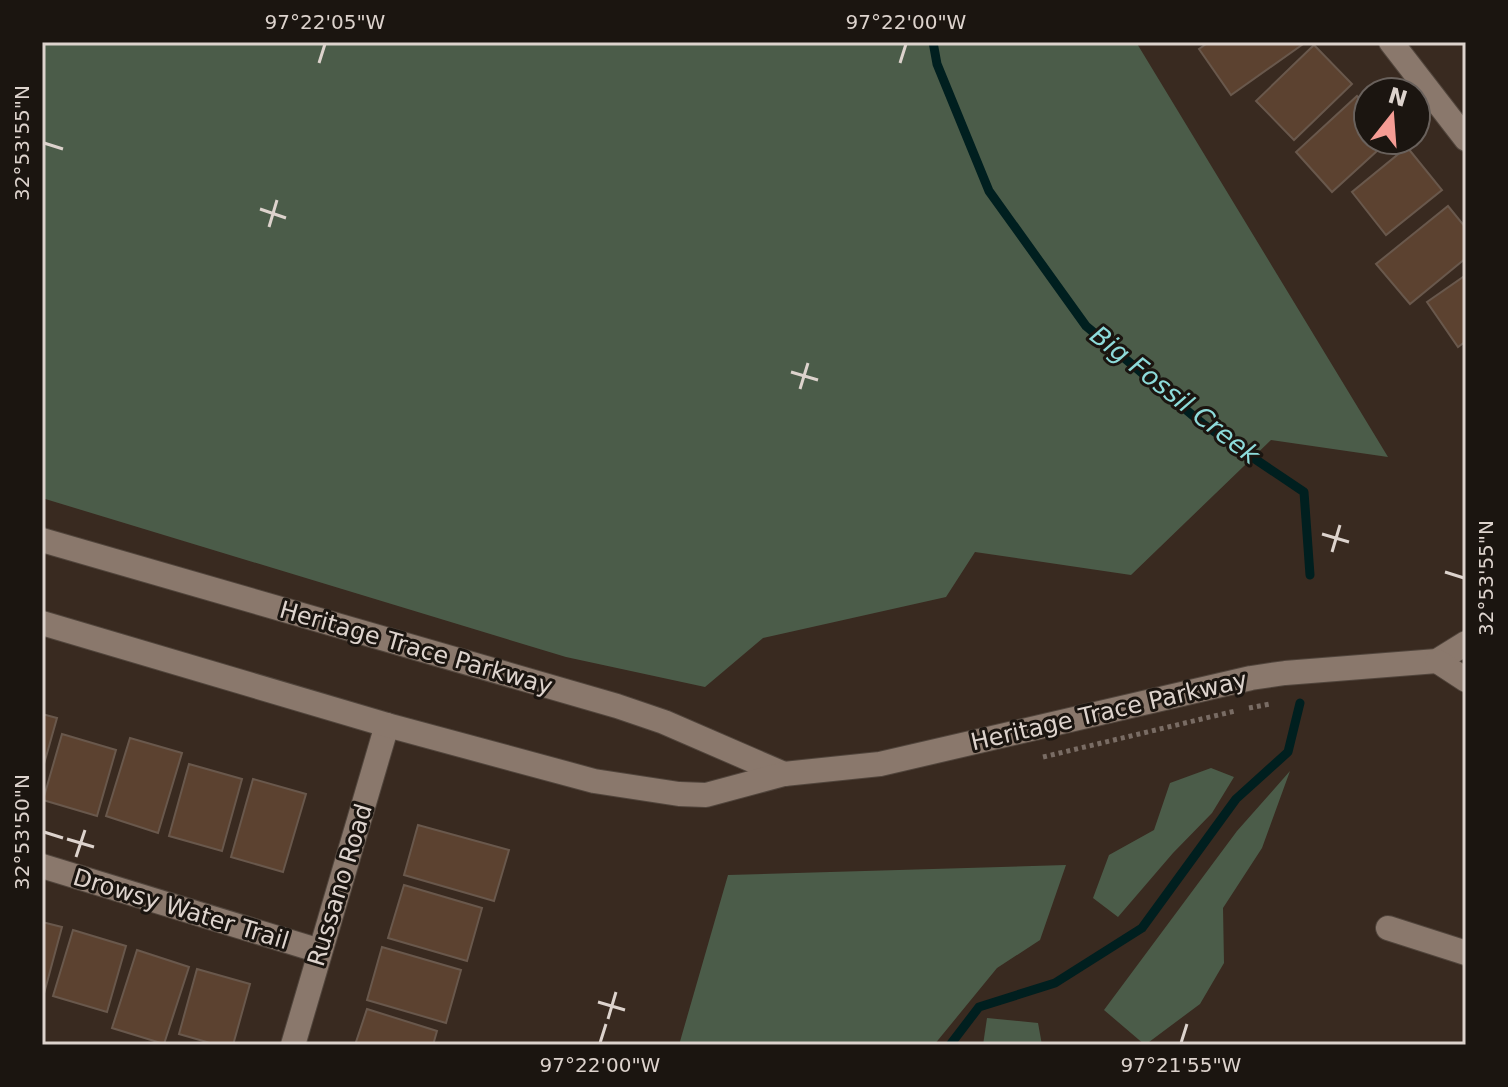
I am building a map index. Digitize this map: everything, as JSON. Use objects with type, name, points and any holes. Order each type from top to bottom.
[{"type":"street","points":[[1391,42],[1466,139]]},
{"type":"street","name":"Heritage Trace Parkway","points":[[42,540],[617,706],[664,722],[784,774]]},
{"type":"street","name":"Heritage Trace Parkway","points":[[42,623],[387,725],[594,781],[706,795],[784,774],[880,764],[1251,678],[1437,661],[1466,643]]},
{"type":"street","points":[[1437,661],[1466,680]]},
{"type":"street","name":"Russano Road","points":[[293,1045],[387,725]]},
{"type":"street","name":"Drowsy Water Trail","points":[[42,866],[320,951]]},
{"type":"street","points":[[1388,928],[1466,953]]},
{"type":"path","points":[[1043,757],[1281,703]]},
{"type":"green space","points":[[42,42],[1136,42],[1388,457],[1271,440],[1131,575],[975,552],[946,597],[763,638],[705,687],[566,657],[42,498]]},
{"type":"green space","points":[[1211,768],[1234,777],[1212,813],[1118,917],[1093,898],[1109,855],[1154,830],[1170,783]]},
{"type":"green space","points":[[1290,771],[1262,848],[1223,908],[1224,963],[1200,1004],[1145,1045],[1104,1010],[1237,831]]},
{"type":"green space","points":[[1066,865],[1040,940],[997,968],[934,1045],[679,1045],[728,875]]},
{"type":"green space","points":[[987,1018],[1038,1023],[1042,1045],[983,1045]]},
{"type":"building","points":[[1209,42],[1306,42],[1231,95],[1199,49]]},
{"type":"building","points":[[1314,45],[1352,84],[1294,140],[1256,101]]},
{"type":"building","points":[[1352,101],[1352,156],[1371,156],[1332,192],[1296,152]]},
{"type":"building","points":[[1396,156],[1414,156],[1442,190],[1386,235],[1352,192]]},
{"type":"building","points":[[1448,206],[1466,228],[1466,258],[1410,304],[1376,264]]},
{"type":"building","points":[[1466,275],[1466,341],[1458,347],[1427,302]]},
{"type":"building","points":[[42,714],[57,718],[42,771]]},
{"type":"building","points":[[62,734],[116,750],[97,816],[43,800]]},
{"type":"building","points":[[130,738],[182,753],[158,833],[106,816]]},
{"type":"building","points":[[189,764],[242,779],[222,851],[169,836]]},
{"type":"building","points":[[253,779],[306,794],[283,872],[231,857]]},
{"type":"building","points":[[418,825],[509,850],[494,901],[404,875]]},
{"type":"building","points":[[404,885],[482,908],[467,961],[388,938]]},
{"type":"building","points":[[42,922],[62,927],[42,1001]]},
{"type":"building","points":[[73,930],[126,946],[107,1012],[53,996]]},
{"type":"building","points":[[382,947],[461,970],[446,1023],[367,1000]]},
{"type":"building","points":[[137,950],[189,967],[164,1044],[112,1028]]},
{"type":"building","points":[[197,969],[250,984],[233,1045],[217,1045],[179,1034]]},
{"type":"building","points":[[367,1009],[437,1031],[433,1045],[355,1045]]},
{"type":"waterway","name":"Big Fossil Creek","points":[[933,42],[937,64],[989,191],[1086,326],[1203,424],[1304,492],[1310,575]]},
{"type":"waterway","name":"Big Fossil Creek","points":[[950,1045],[979,1007],[1055,983],[1142,928],[1236,799],[1288,752],[1300,703]]}]
